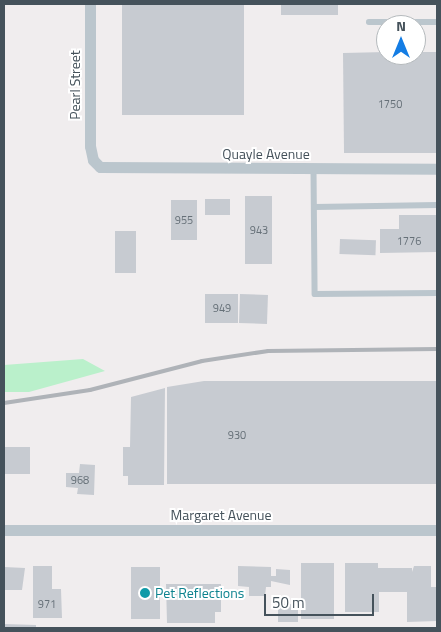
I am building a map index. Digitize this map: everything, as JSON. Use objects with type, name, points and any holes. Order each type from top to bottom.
[{"type":"street","name":"Pearl Street","points":[[90,4],[90,146],[96,164]]},
{"type":"street","name":"Quayle Avenue","points":[[96,164],[113,170],[437,170]]},
{"type":"street","name":"Margaret Avenue","points":[[4,530],[437,530]]},
{"type":"lane","points":[[368,22],[437,22]]},
{"type":"lane","points":[[314,170],[315,294],[437,293]]},
{"type":"lane","points":[[315,207],[437,205]]},
{"type":"green space","points":[[83,359],[105,371],[29,392],[4,392],[4,365]]},
{"type":"building","points":[[122,4],[244,4],[244,115],[122,115]]},
{"type":"building","points":[[281,4],[338,4],[338,15],[281,15]]},
{"type":"building","points":[[376,52],[376,65],[426,65],[426,52],[437,52],[437,153],[344,153],[343,53]]},
{"type":"building","points":[[245,196],[272,196],[272,264],[245,264]]},
{"type":"building","points":[[205,199],[230,199],[230,215],[205,215]]},
{"type":"building","points":[[171,200],[197,200],[197,240],[171,240]]},
{"type":"building","points":[[399,215],[437,215],[437,252],[380,253],[380,229],[399,229]]},
{"type":"building","points":[[115,231],[136,231],[136,273],[115,273]]},
{"type":"building","points":[[340,239],[376,240],[375,255],[339,254]]},
{"type":"building","points":[[205,294],[238,294],[238,323],[205,323]]},
{"type":"building","points":[[240,294],[268,295],[267,324],[239,323]]},
{"type":"building","points":[[204,381],[437,381],[437,484],[167,484],[167,387]]},
{"type":"building","points":[[165,388],[164,485],[128,485],[128,476],[123,476],[123,447],[130,447],[131,397]]},
{"type":"building","points":[[4,447],[30,447],[30,474],[4,474]]},
{"type":"building","points":[[80,464],[95,465],[94,495],[77,494],[78,488],[66,487],[66,473],[79,473]]},
{"type":"building","points":[[301,563],[334,563],[334,619],[301,619]]},
{"type":"building","points":[[345,563],[378,563],[378,568],[412,568],[412,572],[414,566],[431,566],[431,587],[437,587],[437,621],[407,622],[407,592],[379,592],[379,612],[345,612]]},
{"type":"building","points":[[33,566],[52,566],[52,589],[61,589],[62,618],[33,618]]},
{"type":"building","points":[[238,566],[271,567],[271,576],[276,576],[276,569],[290,570],[290,585],[271,581],[271,587],[266,587],[265,596],[249,596],[249,587],[238,586]]},
{"type":"building","points":[[4,567],[25,568],[22,590],[4,590]]},
{"type":"building","name":"Pet Reflections","points":[[131,567],[160,567],[160,619],[131,619]]},
{"type":"building","points":[[166,584],[221,584],[221,612],[215,612],[215,623],[167,623]]},
{"type":"building","points":[[278,604],[298,604],[298,622],[278,622]]},
{"type":"building","points":[[4,624],[36,625],[36,628],[4,628]]},
{"type":"railway","points":[[4,403],[90,390],[202,361],[268,351],[437,349]]},
{"type":"place","name":"Pet Reflections","points":[[145,593]]}]
